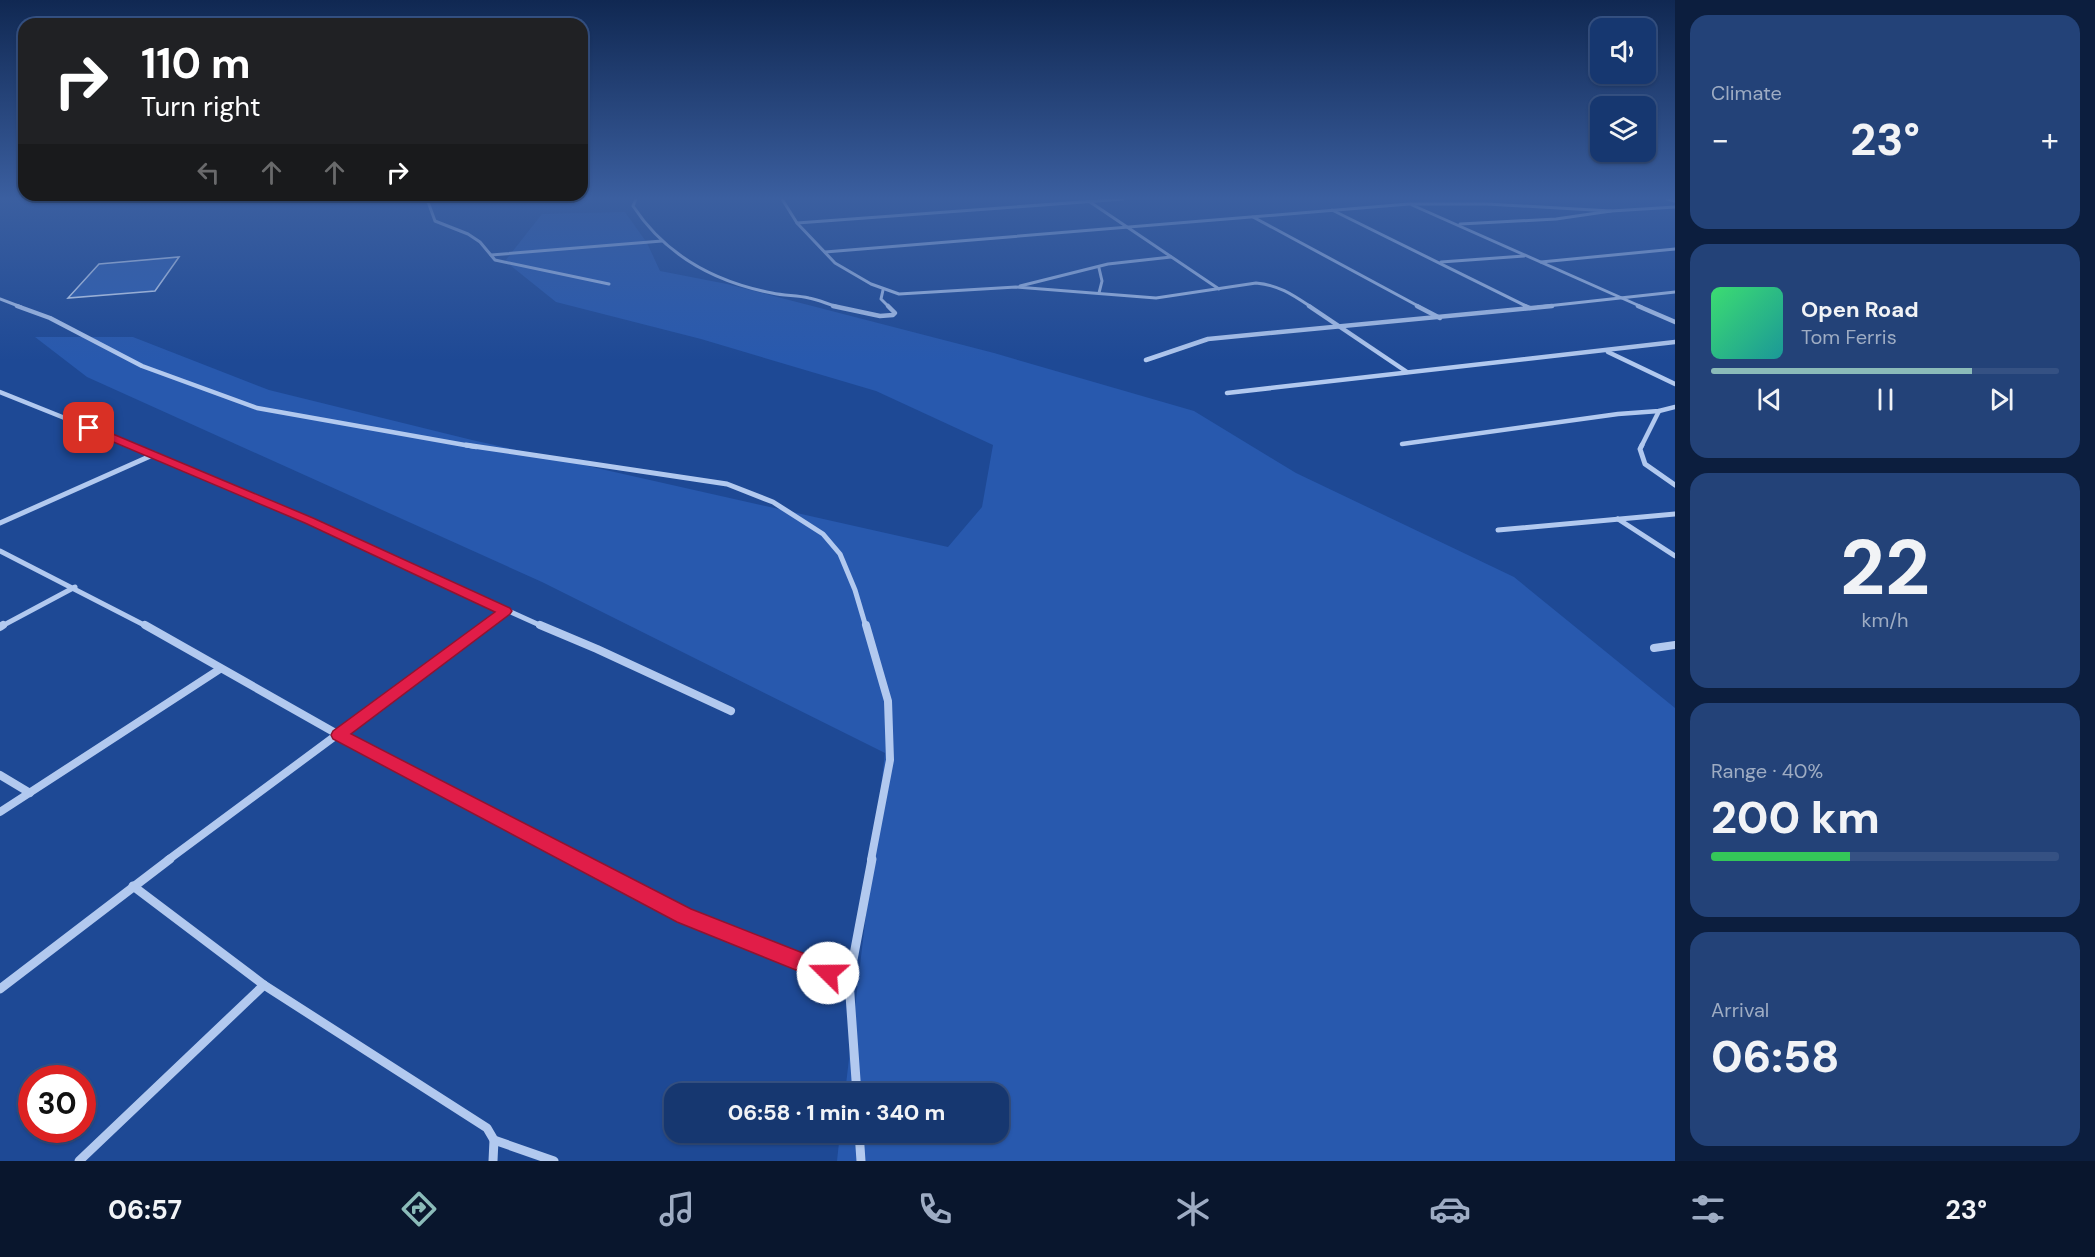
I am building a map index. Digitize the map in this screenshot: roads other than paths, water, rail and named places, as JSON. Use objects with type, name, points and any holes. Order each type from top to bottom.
[{"type":"street","points":[[491,255],[533,253]]},
{"type":"street","points":[[675,253],[724,280],[775,294],[817,299],[825,304],[880,316],[893,315],[895,313],[881,299],[883,290]]},
{"type":"street","points":[[826,253],[836,263],[883,290],[907,294],[1016,287],[1156,298],[1256,284],[1277,286],[1407,372]]},
{"type":"street","points":[[1166,253],[1219,289]]},
{"type":"street","points":[[1320,253],[1440,318]]},
{"type":"street","points":[[1421,253],[1530,308]]},
{"type":"street","points":[[1519,253],[1675,322]]},
{"type":"street","points":[[1539,262],[1631,253]]},
{"type":"street","points":[[491,255],[495,260],[609,284]]},
{"type":"street","points":[[1440,262],[1525,256]]},
{"type":"street","points":[[1016,287],[1126,261],[1172,257]]},
{"type":"street","points":[[1099,268],[1102,281],[1099,293]]},
{"type":"street","points":[[1146,360],[1208,339],[1342,328],[1675,292]]},
{"type":"street","points":[[0,299],[50,318],[142,366],[257,408],[452,443],[726,484],[772,502],[801,518],[823,534],[840,554],[855,590],[888,701],[890,760],[849,981],[855,1083]]},
{"type":"street","points":[[1227,393],[1675,342]]},
{"type":"street","points":[[1606,351],[1675,384]]},
{"type":"street","points":[[0,392],[155,454],[309,521],[731,711]]},
{"type":"street","points":[[1402,444],[1618,414],[1659,411],[1675,406]]},
{"type":"street","points":[[1659,411],[1640,449],[1645,464],[1675,485]]},
{"type":"street","points":[[0,523],[155,454]]},
{"type":"street","points":[[1498,530],[1675,514]]},
{"type":"street","points":[[1618,519],[1675,556]]},
{"type":"street","points":[[0,551],[75,587],[339,735],[684,915],[849,981]]},
{"type":"street","points":[[0,627],[75,587]]},
{"type":"street","points":[[0,989],[133,886],[505,611]]},
{"type":"street","points":[[1654,648],[1675,645]]},
{"type":"street","points":[[0,812],[220,669]]},
{"type":"street","points":[[0,775],[30,792]]},
{"type":"street","points":[[133,886],[264,985],[487,1128],[495,1140],[554,1161]]},
{"type":"street","points":[[79,1161],[264,985]]},
{"type":"street","points":[[493,1161],[495,1140]]},
{"type":"street","points":[[860,1143],[861,1161]]}]
